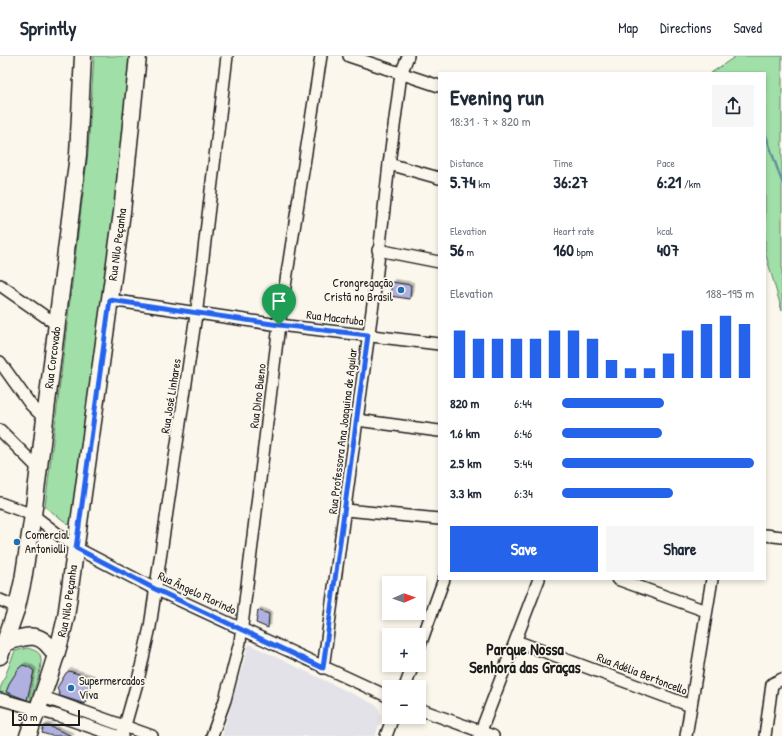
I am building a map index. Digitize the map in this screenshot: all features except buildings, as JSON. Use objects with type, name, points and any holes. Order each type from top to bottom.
[{"type":"street","name":"Rua Corcovado","points":[[2,650],[17,607],[23,580],[33,515],[56,324],[71,226],[78,155],[83,56]]},
{"type":"street","name":"Rua Nilo Peçanha","points":[[28,736],[56,656],[66,617],[122,212],[138,56]]},
{"type":"street","name":"Rua José Linhares","points":[[124,731],[150,627],[196,312],[227,56]]},
{"type":"street","name":"Rua Dino Bueno","points":[[212,736],[225,700],[242,628],[279,325],[321,56]]},
{"type":"street","points":[[349,56],[438,86]]},
{"type":"street","name":"Rua Professora Ana Joaquina de Aguiar","points":[[323,668],[346,510],[401,74],[408,56]]},
{"type":"street","points":[[389,164],[438,178]]},
{"type":"street","points":[[378,250],[438,262]]},
{"type":"street","points":[[0,285],[56,324]]},
{"type":"street","name":"Rua Macatuba","points":[[110,300],[279,325],[438,344]]},
{"type":"street","points":[[0,362],[30,404],[45,418]]},
{"type":"street","points":[[357,420],[438,431]]},
{"type":"street","points":[[0,430],[39,469]]},
{"type":"street","name":"Rua Ângelo Florindo","points":[[0,503],[33,515],[76,548],[155,589],[242,628],[323,668],[382,694]]},
{"type":"street","points":[[346,510],[438,519]]},
{"type":"street","points":[[766,535],[782,537]]},
{"type":"street","points":[[426,629],[444,580]]},
{"type":"street","points":[[480,734],[539,580]]},
{"type":"street","points":[[620,580],[706,611]]},
{"type":"street","points":[[686,736],[712,580]]},
{"type":"street","points":[[0,600],[17,607]]},
{"type":"street","points":[[2,650],[28,636],[36,636],[42,638],[50,645],[56,656]]},
{"type":"street","name":"Rua Adélia Bertoncello","points":[[516,641],[691,706]]},
{"type":"street","points":[[765,736],[772,684],[782,679]]},
{"type":"street","points":[[0,699],[63,705],[124,731],[152,736]]},
{"type":"street","points":[[40,703],[117,736]]},
{"type":"street","points":[[426,711],[480,734],[493,736]]},
{"type":"street","points":[[386,736],[390,724]]},
{"type":"shaded area","points":[[249,644],[378,706],[381,716],[375,736],[222,736]]},
{"type":"green space","points":[[94,56],[132,56],[123,152],[71,526],[45,507],[88,152]]},
{"type":"green space","points":[[736,56],[782,56],[782,311],[766,255],[766,72],[712,72]]},
{"type":"green space","points":[[27,648],[38,652],[41,660],[37,681],[28,707],[0,696],[0,689],[15,651]]},
{"type":"waterway","points":[[766,136],[782,182]]},
{"type":"place","name":"Crongregação Cristã no Brasil","points":[[401,290]]},
{"type":"place","name":"Comercial Antoniolli","points":[[17,542]]},
{"type":"place","name":"Supermercados Viva","points":[[71,688]]},
{"type":"district","name":"Parque Nossa Senhora das Graças","points":[[525,658]]},
{"type":"route","points":[[110,300],[279,325],[368,335],[346,510],[323,668],[242,628],[155,589],[76,548],[110,300]]}]
